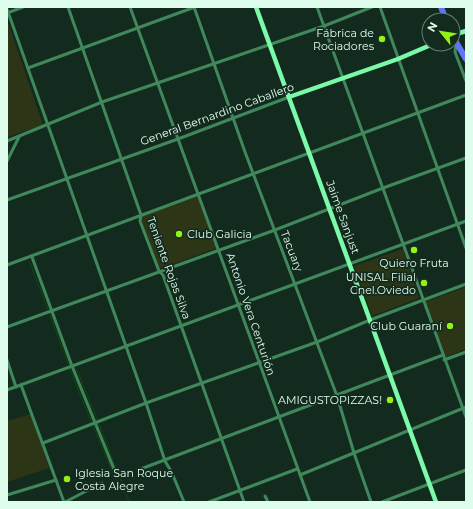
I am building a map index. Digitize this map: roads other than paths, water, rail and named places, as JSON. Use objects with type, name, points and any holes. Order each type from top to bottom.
[{"type":"highway","points":[[461,50],[466,59]]},
{"type":"main road","name":"Jaime Sanjust","points":[[256,7],[436,502]]},
{"type":"main road","name":"General Bernardino Caballero","points":[[289,97],[398,59],[421,49]]},
{"type":"street","points":[[23,7],[7,12],[146,403],[164,461],[172,473],[184,502]]},
{"type":"street","name":"Teniente Rojas Silva","points":[[68,7],[141,215],[140,221],[159,271],[163,275],[244,502]]},
{"type":"street","name":"Antonio Vera Centurión","points":[[130,7],[199,193],[258,363],[310,502]]},
{"type":"street","points":[[28,68],[138,29],[194,7]]},
{"type":"street","name":"Tacuary","points":[[194,7],[253,173],[337,396],[354,453],[371,502]]},
{"type":"street","points":[[317,7],[404,244],[444,360],[464,408],[466,417]]},
{"type":"street","points":[[7,141],[102,102],[324,26],[372,7]]},
{"type":"street","points":[[380,7],[466,248]]},
{"type":"street","points":[[455,52],[466,81]]},
{"type":"street","points":[[7,265],[466,95]]},
{"type":"street","name":"General Bernardino Caballero","points":[[7,200],[178,139],[289,97]]},
{"type":"street","points":[[7,161],[19,137]]},
{"type":"street","points":[[7,327],[275,230],[383,188],[466,158]]},
{"type":"street","points":[[7,390],[466,221]]},
{"type":"street","points":[[32,257],[72,366],[116,474]]},
{"type":"street","points":[[43,444],[146,403],[317,342],[370,320],[466,284]]},
{"type":"street","points":[[444,360],[466,352]]},
{"type":"street","points":[[138,470],[221,438],[390,377],[443,355]]},
{"type":"street","points":[[7,360],[16,387]]},
{"type":"street","points":[[21,385],[64,502],[102,483]]},
{"type":"street","points":[[300,475],[464,408]]},
{"type":"street","points":[[208,502],[297,470]]},
{"type":"street","points":[[382,502],[466,470]]},
{"type":"street","points":[[7,495],[56,480]]},
{"type":"street","points":[[265,496],[268,502]]},
{"type":"waterway","points":[[30,263],[48,310]]},
{"type":"waterway","points":[[50,315],[68,364]]},
{"type":"waterway","points":[[70,369],[91,421]]},
{"type":"waterway","points":[[77,370],[97,419]]},
{"type":"waterway","points":[[99,424],[117,471]]},
{"type":"waterway","points":[[93,426],[113,473]]},
{"type":"waterway","points":[[119,475],[129,502]]},
{"type":"waterway","points":[[114,476],[123,488]]},
{"type":"place","name":"Fábrica de Rociadores","points":[[382,39]]},
{"type":"place","name":"Club Galicia","points":[[179,234]]},
{"type":"place","name":"Quiero Fruta","points":[[414,250]]},
{"type":"place","name":"UNISAL Filial Cnel.Oviedo","points":[[424,283]]},
{"type":"place","name":"Club Guaraní","points":[[450,326]]},
{"type":"place","name":"AMIGUSTOPIZZAS!","points":[[390,400]]},
{"type":"place","name":"Iglesia San Roque Costa Alegre","points":[[67,479]]}]
